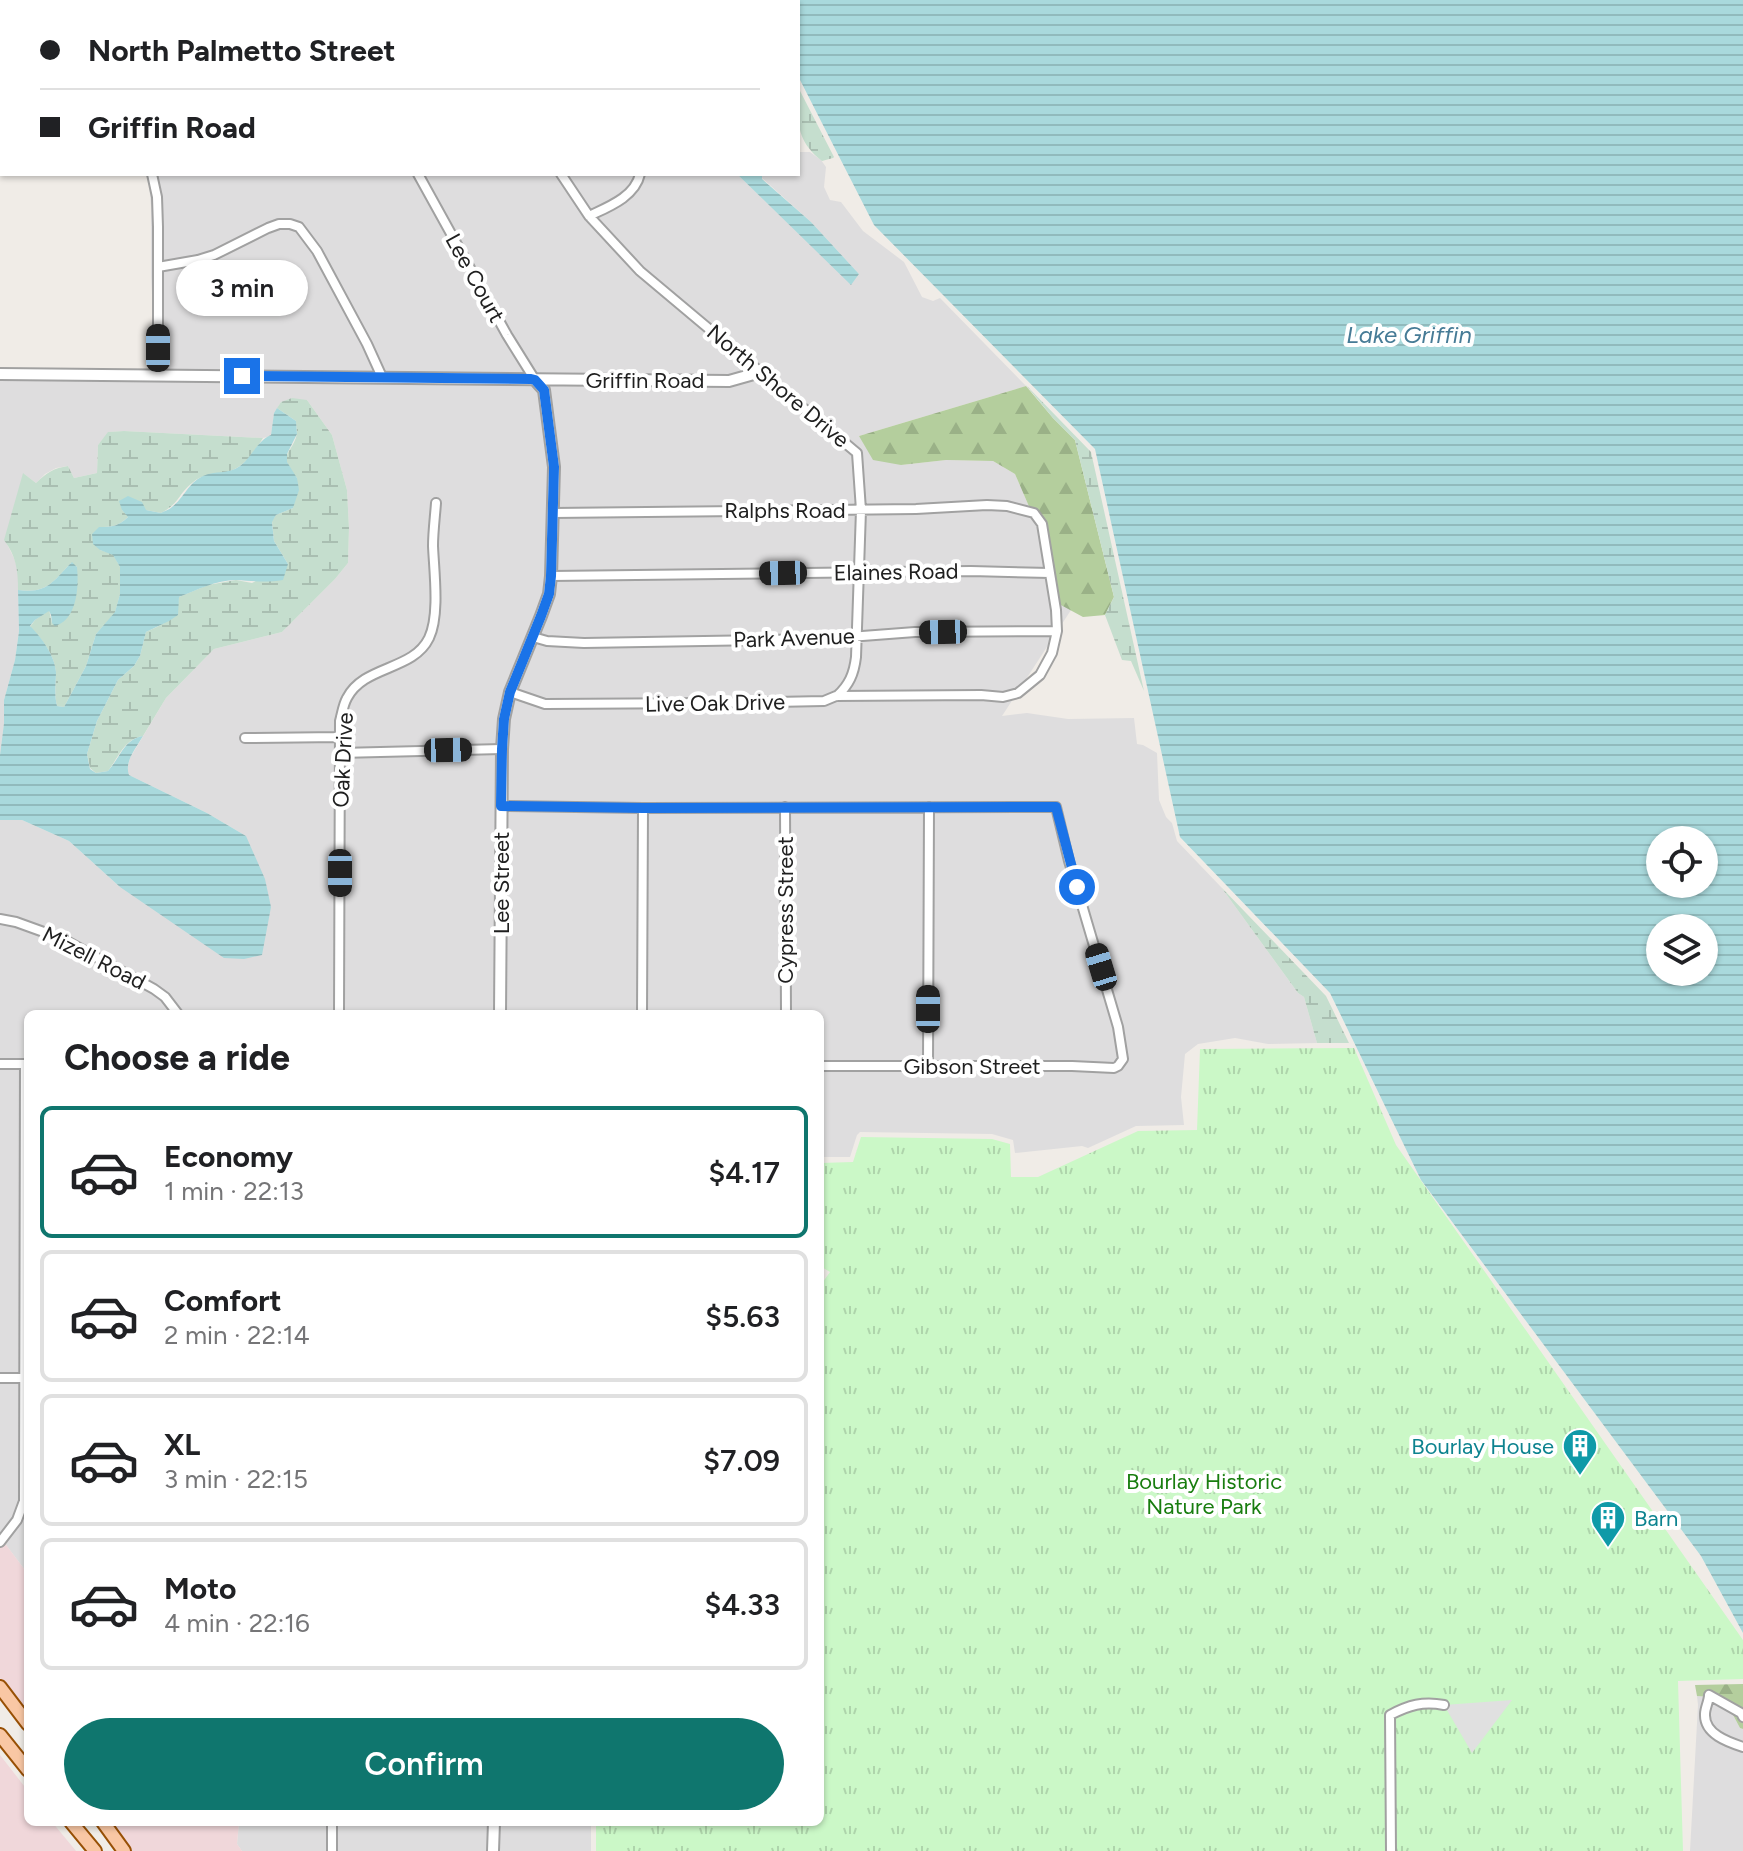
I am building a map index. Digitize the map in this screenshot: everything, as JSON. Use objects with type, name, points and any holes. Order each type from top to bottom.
[{"type":"main road","points":[[0,1687],[24,1719]]},
{"type":"main road","points":[[0,1735],[24,1765]]},
{"type":"main road","points":[[74,1826],[95,1851]]},
{"type":"main road","points":[[106,1826],[124,1851]]},
{"type":"street","points":[[152,176],[157,197],[158,375]]},
{"type":"street","name":"Lee Court","points":[[419,176],[535,380]]},
{"type":"street","name":"North Shore Drive","points":[[562,176],[589,216],[640,271],[857,453],[861,510],[855,670],[836,696]]},
{"type":"street","points":[[589,216],[628,194],[635,188],[639,176]]},
{"type":"street","points":[[158,267],[214,255],[279,224],[299,227],[317,251],[382,377]]},
{"type":"street","name":"Griffin Road","points":[[0,374],[729,381],[761,372]]},
{"type":"street","name":"Lee Street","points":[[500,1010],[504,719],[510,692],[549,594],[551,576],[554,467],[544,390],[535,380]]},
{"type":"street","name":"Oak Drive","points":[[339,1010],[340,721],[347,697],[356,686],[368,677],[407,660],[429,638],[435,617],[433,541],[436,503]]},
{"type":"street","name":"Ralphs Road","points":[[553,513],[916,509],[987,505],[1016,508],[1034,513],[1042,524],[1050,573]]},
{"type":"street","name":"Elaines Road","points":[[551,576],[971,571],[1050,573]]},
{"type":"street","points":[[1050,573],[1057,631]]},
{"type":"street","name":"Park Avenue","points":[[533,637],[584,643],[807,639],[915,632],[1057,631]]},
{"type":"street","name":"Live Oak Drive","points":[[510,692],[545,704],[824,701],[836,696],[1003,697],[1018,693],[1040,675],[1047,665],[1057,631]]},
{"type":"street","points":[[245,738],[340,737]]},
{"type":"street","points":[[340,753],[502,749]]},
{"type":"street","points":[[501,806],[929,807],[928,1066]]},
{"type":"street","name":"Cypress Street","points":[[785,807],[786,1010]]},
{"type":"street","name":"Gibson Street","points":[[824,1066],[1114,1068],[1122,1063],[1118,1027],[1056,807],[929,807]]},
{"type":"street","points":[[642,1010],[643,808]]},
{"type":"street","name":"Mizell Road","points":[[0,919],[63,939],[154,989],[175,1010]]},
{"type":"street","points":[[0,1064],[24,1064]]},
{"type":"street","points":[[0,1378],[24,1378]]},
{"type":"street","points":[[0,1542],[17,1520],[24,1501]]},
{"type":"street","points":[[1743,1717],[1709,1695],[1704,1717],[1711,1730],[1721,1739],[1743,1747]]},
{"type":"street","points":[[1391,1851],[1390,1715],[1421,1703],[1444,1705]]},
{"type":"street","points":[[332,1826],[332,1851]]},
{"type":"street","points":[[493,1851],[494,1826]]},
{"type":"shaded area","points":[[800,152],[810,152],[821,160],[826,167],[824,187],[830,200],[841,202],[863,231],[904,262],[922,297],[933,301],[940,298],[1026,386],[859,436],[901,465],[946,460],[993,461],[1015,474],[1037,525],[1059,603],[1071,610],[1002,716],[1027,713],[1068,719],[1134,718],[1137,744],[1157,753],[1159,800],[1172,823],[1177,841],[1221,887],[1304,997],[1317,1043],[1268,1044],[1235,1038],[1198,1044],[1185,1054],[1181,1097],[1184,1125],[1136,1126],[1088,1148],[1082,1146],[1015,1153],[1013,1140],[992,1134],[860,1132],[850,1157],[824,1157],[824,1010],[505,1010],[507,749],[510,720],[515,694],[554,596],[558,549],[559,467],[548,386],[729,387],[767,377],[765,366],[728,375],[156,369],[148,176],[739,176],[851,284],[859,274],[811,222],[762,178],[800,176]]},
{"type":"shaded area","points":[[0,380],[490,383],[533,386],[539,392],[549,467],[547,548],[543,593],[504,691],[499,719],[495,1010],[24,1010],[24,1569],[0,1537],[0,820],[22,820],[69,841],[120,887],[246,836],[129,775],[127,770],[130,758],[166,698],[214,649],[282,632],[348,563],[347,490],[332,435],[307,400],[281,402],[274,413],[271,436],[109,432],[98,445],[97,473],[74,478],[68,466],[56,468],[36,483],[24,474],[6,542],[18,570],[19,631],[4,700],[0,755]]},
{"type":"shaded area","points":[[0,1537],[24,1569],[24,1710],[0,1678]]},
{"type":"shaded area","points":[[1697,1696],[1724,1698],[1743,1729],[1743,1851],[1690,1851]]},
{"type":"shaded area","points":[[1512,1700],[1472,1753],[1444,1705]]},
{"type":"shaded area","points":[[0,1755],[24,1786],[24,1826],[55,1826],[76,1851],[0,1851]]},
{"type":"shaded area","points":[[113,1826],[239,1826],[237,1844],[242,1851],[132,1851]]},
{"type":"shaded area","points":[[239,1826],[488,1826],[488,1851],[242,1851],[237,1844]]},
{"type":"shaded area","points":[[499,1826],[591,1826],[591,1851],[499,1851]]},
{"type":"green space","points":[[800,91],[834,157],[822,161],[806,145],[802,136]]},
{"type":"green space","points":[[1025,384],[1091,452],[1144,691],[1131,661],[1122,660],[1105,615],[1114,597],[1075,440]]},
{"type":"green space","points":[[1026,386],[1075,440],[1114,597],[1105,615],[1083,617],[1059,604],[1037,525],[1015,474],[993,461],[946,460],[901,465],[873,460],[859,436]]},
{"type":"green space","points":[[292,398],[307,400],[332,435],[347,490],[348,563],[282,632],[214,649],[166,698],[143,736],[126,745],[108,771],[96,773],[90,768],[87,754],[97,721],[118,680],[140,656],[146,632],[168,620],[175,611],[179,597],[208,585],[236,580],[252,583],[288,564],[274,541],[272,521],[276,515],[293,508],[297,478],[286,459],[297,434],[296,421],[277,408],[281,402]]},
{"type":"green space","points":[[108,432],[263,438],[239,467],[196,480],[172,506],[161,513],[122,510],[129,516],[122,522],[99,527],[100,550],[113,554],[120,567],[120,594],[115,613],[96,634],[86,666],[64,707],[57,706],[53,660],[30,627],[49,610],[52,623],[77,567],[71,563],[43,588],[18,590],[16,564],[4,540],[23,473],[36,483],[50,472],[68,466],[74,478],[97,473],[98,445]]},
{"type":"green space","points":[[1221,887],[1326,996],[1349,1043],[1317,1043],[1304,997]]},
{"type":"green space","name":"Bourlay Historic Nature Park","points":[[1354,1048],[1396,1145],[1743,1640],[1743,1679],[1678,1681],[1683,1851],[596,1851],[596,1826],[824,1826],[824,1280],[830,1272],[824,1268],[824,1163],[853,1162],[861,1137],[992,1139],[1010,1144],[1011,1177],[1038,1177],[1138,1131],[1197,1130],[1200,1049]]},
{"type":"green space","points":[[1743,1684],[1743,1729],[1724,1698],[1697,1696],[1695,1685]]},
{"type":"water","name":"Lake Griffin","points":[[800,0],[1743,0],[1743,1633],[1701,1556],[1421,1180],[1330,993],[1180,837],[1095,449],[874,225],[800,80]]},
{"type":"water","points":[[739,176],[762,176],[811,222],[859,274],[851,285]]},
{"type":"water","points":[[277,408],[296,421],[297,434],[287,454],[287,462],[297,478],[299,490],[293,508],[276,515],[272,522],[274,541],[288,564],[283,580],[229,580],[179,597],[178,615],[146,632],[140,656],[118,680],[97,721],[87,754],[90,769],[96,773],[108,771],[131,741],[143,736],[129,760],[129,775],[246,836],[265,879],[271,907],[262,955],[244,959],[224,958],[120,887],[69,841],[22,820],[0,820],[4,700],[19,631],[18,590],[43,588],[72,562],[77,567],[77,593],[68,617],[55,626],[49,611],[30,626],[53,660],[57,706],[64,707],[86,666],[96,634],[115,612],[120,594],[120,567],[113,555],[93,544],[92,534],[99,527],[115,525],[128,517],[119,501],[128,496],[142,502],[146,510],[161,513],[176,503],[198,479],[240,466],[271,435]]},
{"type":"place","name":"Bourlay House","points":[[1580,1477]]},
{"type":"place","name":"Barn","points":[[1608,1549]]},
{"type":"route","points":[[242,376],[490,377],[535,380],[542,386],[554,467],[551,576],[549,594],[510,692],[504,719],[501,806],[1056,807],[1077,887]]}]
